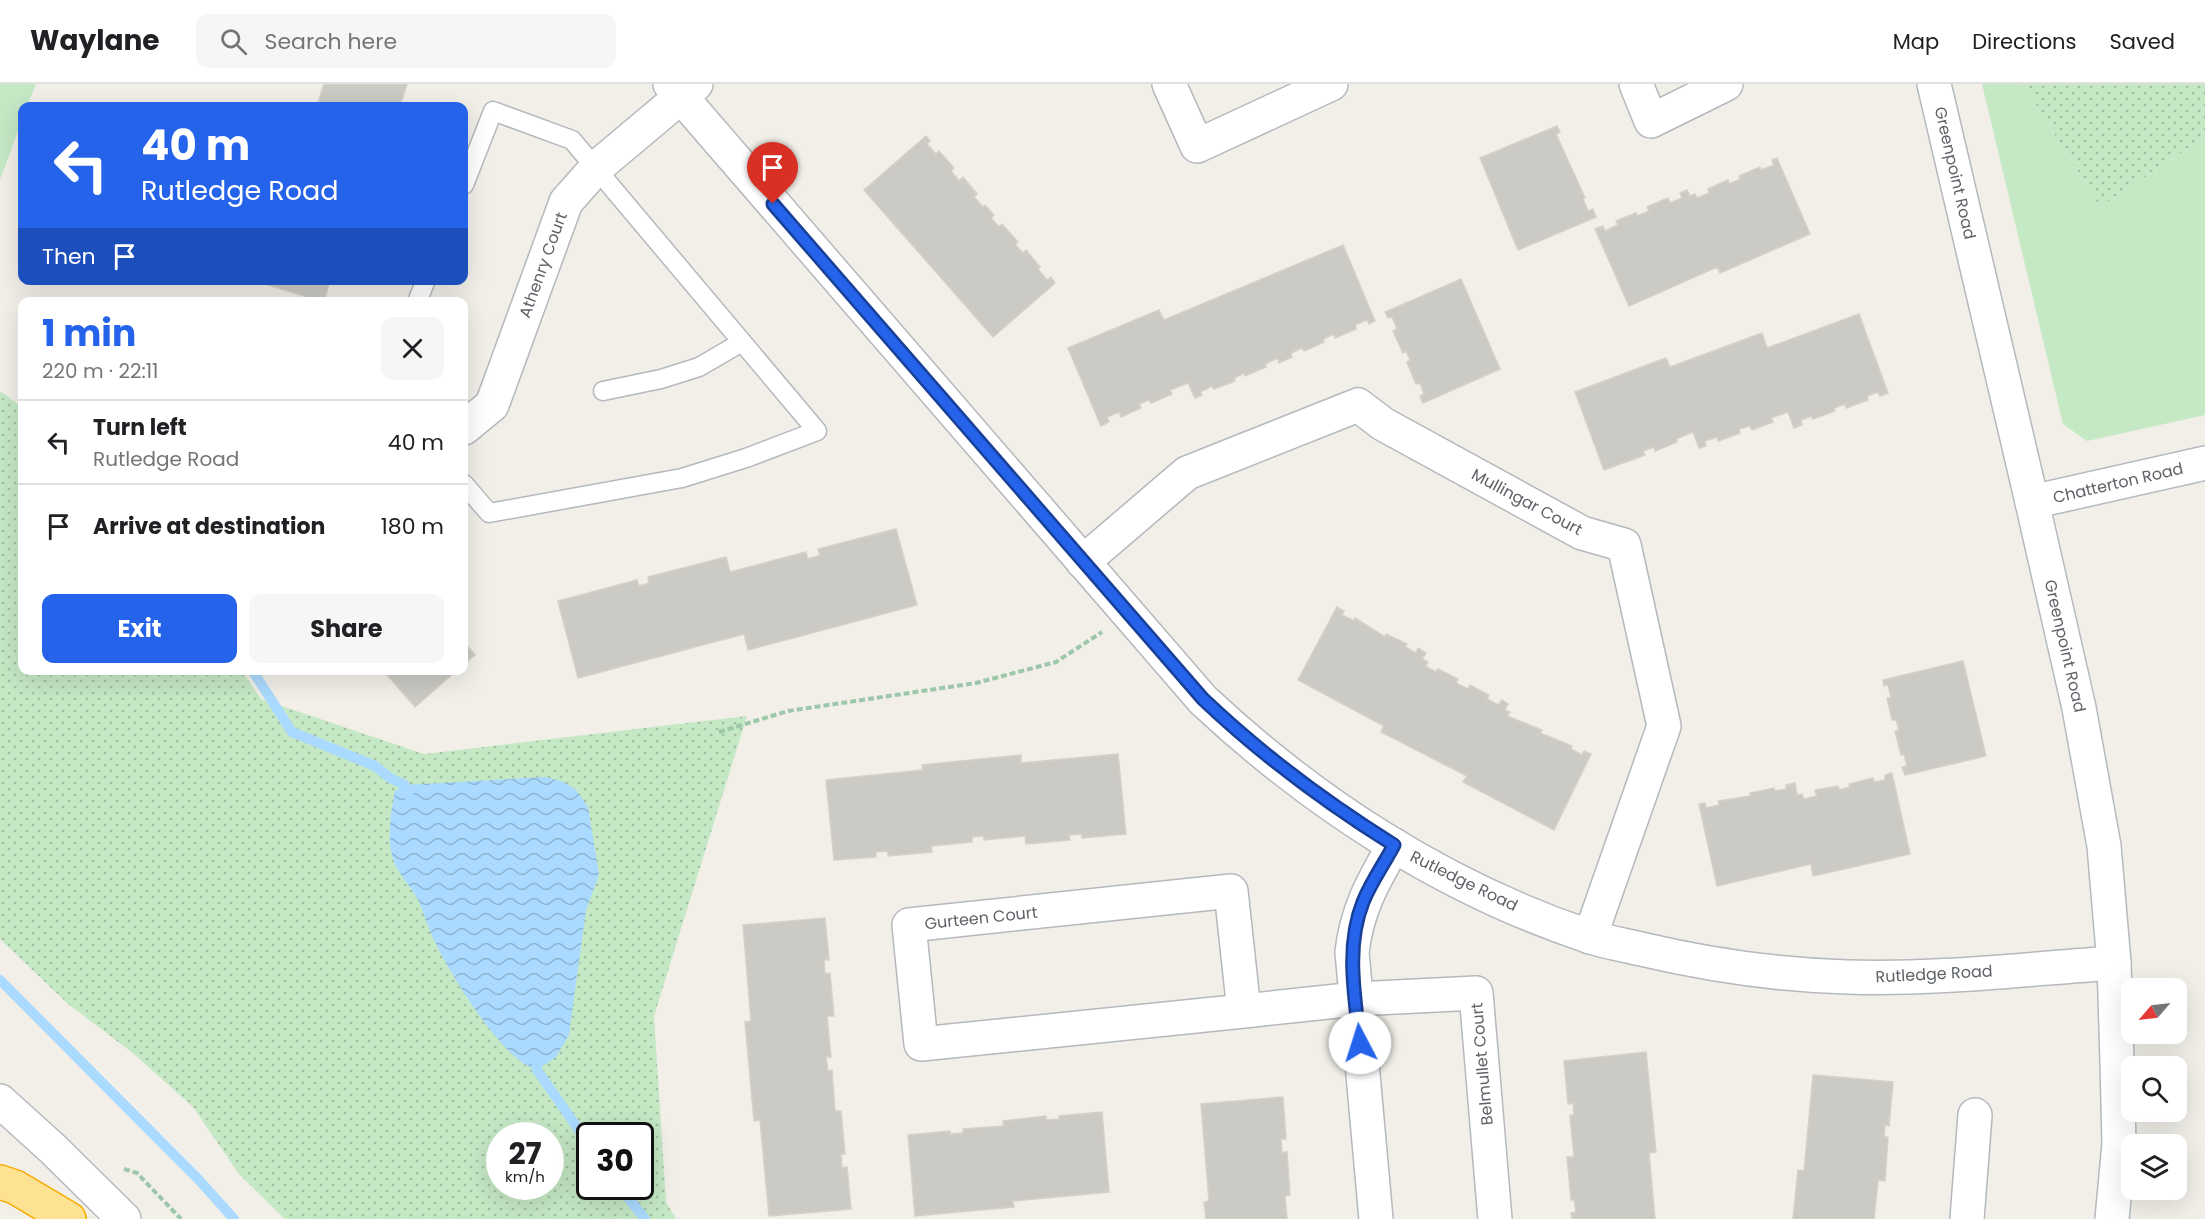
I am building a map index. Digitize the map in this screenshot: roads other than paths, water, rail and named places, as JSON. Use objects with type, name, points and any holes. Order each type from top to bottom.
[{"type":"highway","points":[[0,1182],[69,1219]]},
{"type":"street","points":[[1169,84],[1197,146],[1331,84]]},
{"type":"street","points":[[1636,84],[1651,121],[1726,84]]},
{"type":"street","name":"Greenpoint Road","points":[[1934,84],[2079,708],[2104,846],[2114,963],[2119,1144],[2112,1219]]},
{"type":"street","name":"Athenry Court","points":[[468,425],[492,405],[566,202],[596,168],[682,88]]},
{"type":"street","name":"Rutledge Road","points":[[682,88],[1127,614],[1203,699],[1250,744],[1299,782],[1394,845],[1459,881],[1590,937],[1721,965],[1786,974],[1913,977],[2114,963]]},
{"type":"street","name":"Mullingar Court","points":[[1083,562],[1187,473],[1358,405],[1383,424],[1582,533],[1624,545],[1664,726],[1590,937]]},
{"type":"street","name":"Chatterton Road","points":[[2032,502],[2205,464]]},
{"type":"street","points":[[1376,1219],[1352,952],[1355,927],[1363,901],[1394,845]]},
{"type":"street","name":"Gurteen Court","points":[[1244,1011],[1231,891],[909,925],[921,1044],[1244,1011],[1356,999]]},
{"type":"street","name":"Belmullet Court","points":[[1356,999],[1476,993],[1495,1219]]},
{"type":"street","points":[[0,1101],[54,1149],[124,1219]]},
{"type":"street","points":[[1967,1219],[1975,1115]]},
{"type":"lane","points":[[468,175],[493,111],[572,140],[817,431],[747,458],[682,478],[489,513],[468,489]]},
{"type":"lane","points":[[603,391],[661,379],[699,367],[742,342]]},
{"type":"water","points":[[545,777],[564,782],[576,790],[588,807],[599,875],[586,910],[569,1035],[556,1057],[537,1070],[523,1063],[492,1032],[450,970],[432,936],[419,902],[394,861],[390,831],[395,791],[405,785]]},
{"type":"waterway","points":[[255,675],[292,732],[375,766],[390,778],[405,785],[410,798]]},
{"type":"waterway","points":[[0,980],[199,1180],[234,1219]]},
{"type":"waterway","points":[[537,1057],[537,1070],[576,1126]]},
{"type":"waterway","points":[[630,1200],[645,1219]]}]
